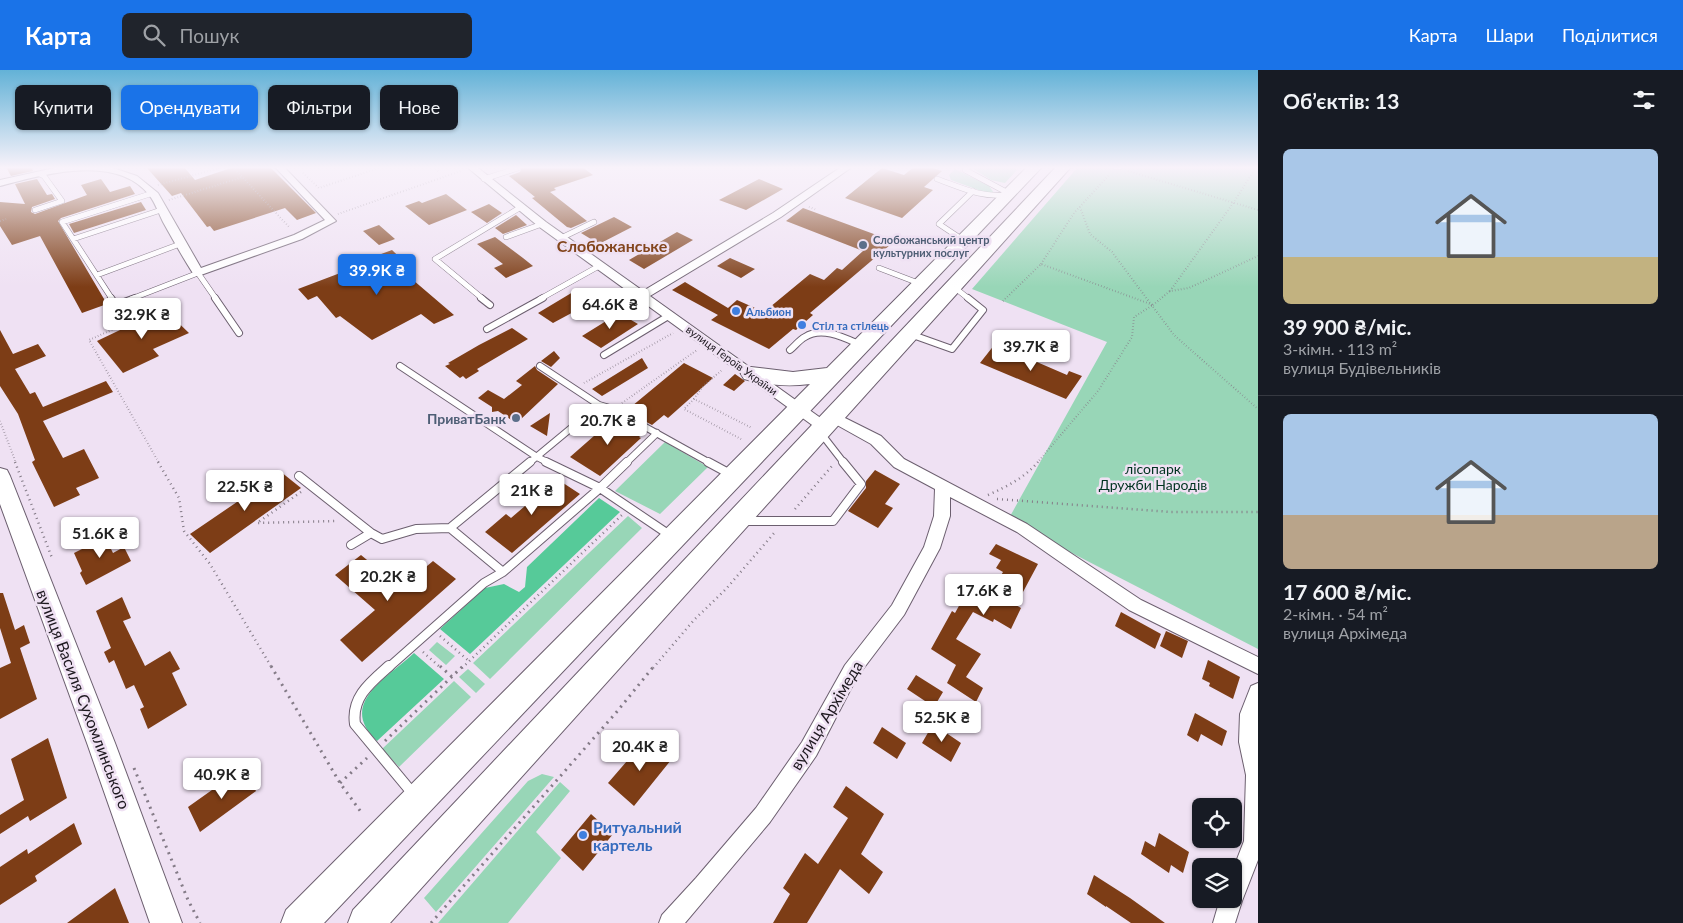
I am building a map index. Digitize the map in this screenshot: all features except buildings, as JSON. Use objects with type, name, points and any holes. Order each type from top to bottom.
[{"type":"main road","points":[[299,923],[997,207]]},
{"type":"main road","points":[[366,923],[1027,207]]},
{"type":"main road","points":[[751,374],[791,380],[814,378],[835,373]]},
{"type":"main road","name":"вулиця Василя Сухомлинського","points":[[0,476],[102,743],[166,923]]},
{"type":"street","points":[[160,207],[198,273],[324,226],[331,221],[330,217],[320,207]]},
{"type":"street","name":"вулиця Героїв України","points":[[521,207],[599,266],[800,409],[826,425],[876,440],[899,464],[1022,528],[1135,605],[1258,666]]},
{"type":"street","points":[[643,296],[789,207]]},
{"type":"street","name":"вулиця Архімеда","points":[[670,923],[704,886],[763,815],[809,749],[851,670],[898,610],[932,548],[942,516],[943,487]]},
{"type":"street","points":[[1242,873],[1255,841],[1256,776],[1249,742],[1249,714],[1258,692]]},
{"type":"street","points":[[1224,923],[1228,908]]},
{"type":"lane","points":[[35,210],[45,207]]},
{"type":"lane","points":[[104,207],[62,222],[116,305],[198,273],[239,333]]},
{"type":"lane","points":[[74,239],[158,207]]},
{"type":"lane","points":[[490,305],[435,259],[521,207]]},
{"type":"lane","points":[[957,207],[939,224],[963,240]]},
{"type":"lane","points":[[561,238],[594,222]]},
{"type":"lane","points":[[506,237],[542,224]]},
{"type":"lane","points":[[97,275],[180,244]]},
{"type":"lane","points":[[487,329],[599,266]]},
{"type":"lane","points":[[878,268],[921,284]]},
{"type":"lane","points":[[910,334],[952,349],[983,310],[954,286]]},
{"type":"lane","points":[[604,355],[670,315]]},
{"type":"lane","points":[[790,350],[807,336],[822,334],[839,336],[861,346]]},
{"type":"lane","points":[[400,366],[538,457],[600,488],[674,537]]},
{"type":"lane","points":[[540,366],[599,405],[613,409],[734,476]]},
{"type":"lane","points":[[450,528],[599,405]]},
{"type":"lane","points":[[738,521],[833,521],[861,484],[839,456],[826,425]]},
{"type":"lane","points":[[418,800],[355,724],[353,715],[355,706],[366,687],[484,583],[503,572],[600,488],[658,433]]},
{"type":"lane","points":[[299,476],[371,533],[382,539],[424,526],[450,528],[503,572]]},
{"type":"lane","points":[[352,545],[371,533]]},
{"type":"path","points":[[270,207],[298,237]]},
{"type":"path","points":[[330,217],[359,207]]},
{"type":"path","points":[[1003,301],[1041,264],[1080,207]]},
{"type":"path","points":[[1080,207],[1090,234],[1112,252],[1153,304],[1174,335],[1258,409]]},
{"type":"path","points":[[964,497],[985,496],[1011,485],[1028,473],[1098,391],[1132,336],[1134,317],[1170,291],[1231,207]]},
{"type":"path","points":[[0,221],[6,219]]},
{"type":"path","points":[[1170,291],[1189,288],[1258,256]]},
{"type":"path","points":[[1041,264],[1153,304]]},
{"type":"path","points":[[116,305],[123,314],[123,325],[90,340],[179,498],[184,531],[210,564],[340,782],[361,812]]},
{"type":"path","points":[[576,388],[681,329]]},
{"type":"path","points":[[613,409],[704,345]]},
{"type":"path","points":[[723,369],[703,386],[684,409],[741,439]]},
{"type":"path","points":[[694,399],[752,428]]},
{"type":"path","points":[[0,421],[55,566]]},
{"type":"path","points":[[431,923],[610,721],[671,646],[726,589],[839,456]]},
{"type":"path","points":[[310,486],[257,523],[356,520]]},
{"type":"path","points":[[964,497],[1171,512],[1258,512]]},
{"type":"path","points":[[340,782],[629,509]]},
{"type":"path","points":[[431,629],[469,661]]},
{"type":"path","points":[[414,644],[452,678]]},
{"type":"path","points":[[133,766],[188,900],[200,923]]},
{"type":"green space","name":"лісопарк Дружби Народів","points":[[1043,207],[1258,207],[1258,649],[1008,520],[1107,342],[972,289]]},
{"type":"green space","points":[[665,442],[708,467],[660,514],[615,491]]},
{"type":"green space","points":[[599,498],[620,512],[470,654],[440,629],[485,588],[504,584],[519,592],[525,587],[527,567]]},
{"type":"green space","points":[[628,516],[642,528],[490,679],[473,663]]},
{"type":"green space","points":[[437,642],[455,656],[446,665],[429,650]]},
{"type":"green space","points":[[414,653],[444,679],[377,741],[366,728],[362,715],[364,703],[370,692],[380,682]]},
{"type":"green space","points":[[468,669],[485,684],[476,693],[459,677]]},
{"type":"green space","points":[[454,681],[471,697],[399,767],[382,749]]},
{"type":"green space","points":[[542,774],[554,777],[436,912],[424,898],[528,781]]},
{"type":"green space","points":[[560,782],[570,791],[536,832],[561,858],[508,923],[438,923]]},
{"type":"place","name":"Слобожанський центр культурних послуг","points":[[863,245]]},
{"type":"place","name":"Альбион","points":[[736,311]]},
{"type":"place","name":"Стіл та стілець","points":[[802,325]]},
{"type":"place","name":"ПриватБанк","points":[[516,418]]},
{"type":"place","name":"Ритуальний картель","points":[[583,835]]},
{"type":"district","name":"Слобожанське","points":[[612,245]]}]
